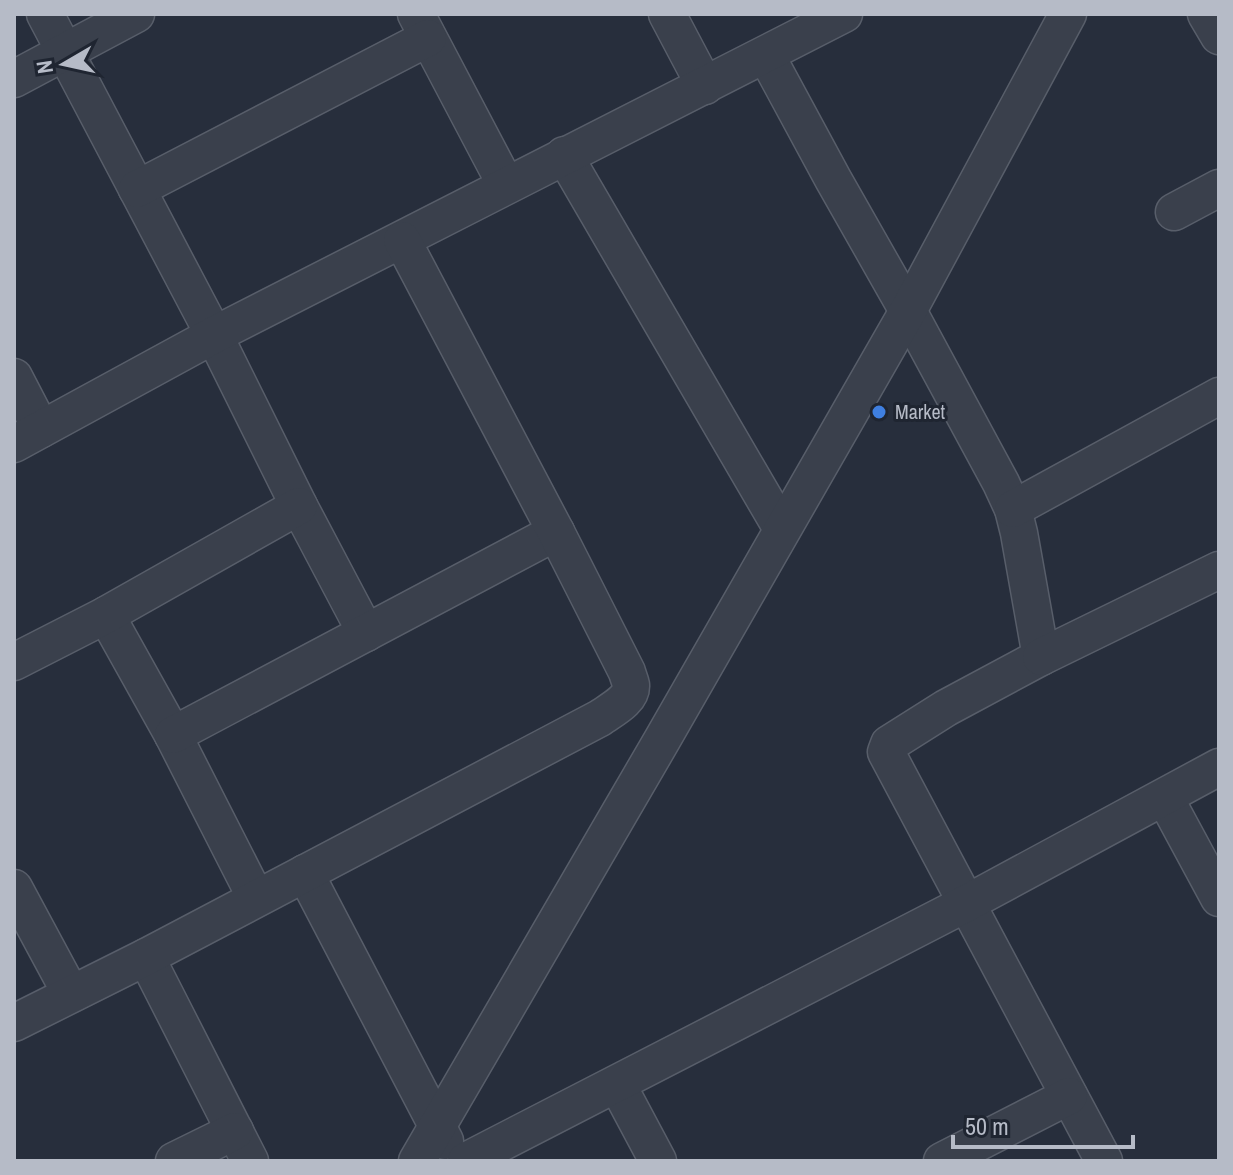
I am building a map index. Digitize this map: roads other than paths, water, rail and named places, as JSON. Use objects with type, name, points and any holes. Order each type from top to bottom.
[{"type":"street","points":[[45,14],[366,633]]},
{"type":"street","points":[[14,79],[136,14]]},
{"type":"street","points":[[667,14],[705,86]]},
{"type":"street","points":[[14,377],[28,436],[214,335],[844,14]]},
{"type":"street","points":[[1206,14],[1219,36]]},
{"type":"street","points":[[417,1161],[908,311],[1061,18]]},
{"type":"street","points":[[137,189],[422,26],[506,185]]},
{"type":"street","points":[[766,55],[1013,509],[1041,657]]},
{"type":"street","points":[[564,155],[782,529]]},
{"type":"street","points":[[1174,212],[1219,188]]},
{"type":"street","points":[[14,1023],[600,718],[629,694],[631,686],[627,672],[402,240]]},
{"type":"street","points":[[1013,509],[1219,396]]},
{"type":"street","points":[[14,662],[106,615],[299,506]]},
{"type":"street","points":[[173,735],[556,532]]},
{"type":"street","points":[[1104,1161],[888,755],[887,747],[946,708],[1041,657],[1219,570]]},
{"type":"street","points":[[106,615],[173,735],[256,898]]},
{"type":"street","points":[[466,1161],[967,903],[1219,767]]},
{"type":"street","points":[[1165,798],[1219,898]]},
{"type":"street","points":[[305,873],[456,1161]]},
{"type":"street","points":[[14,888],[71,994]]},
{"type":"street","points":[[146,957],[243,1146],[174,1161]]},
{"type":"street","points":[[617,1084],[658,1161]]},
{"type":"street","points":[[942,1161],[1069,1096]]},
{"type":"place","name":"Market","points":[[879,412]]}]
